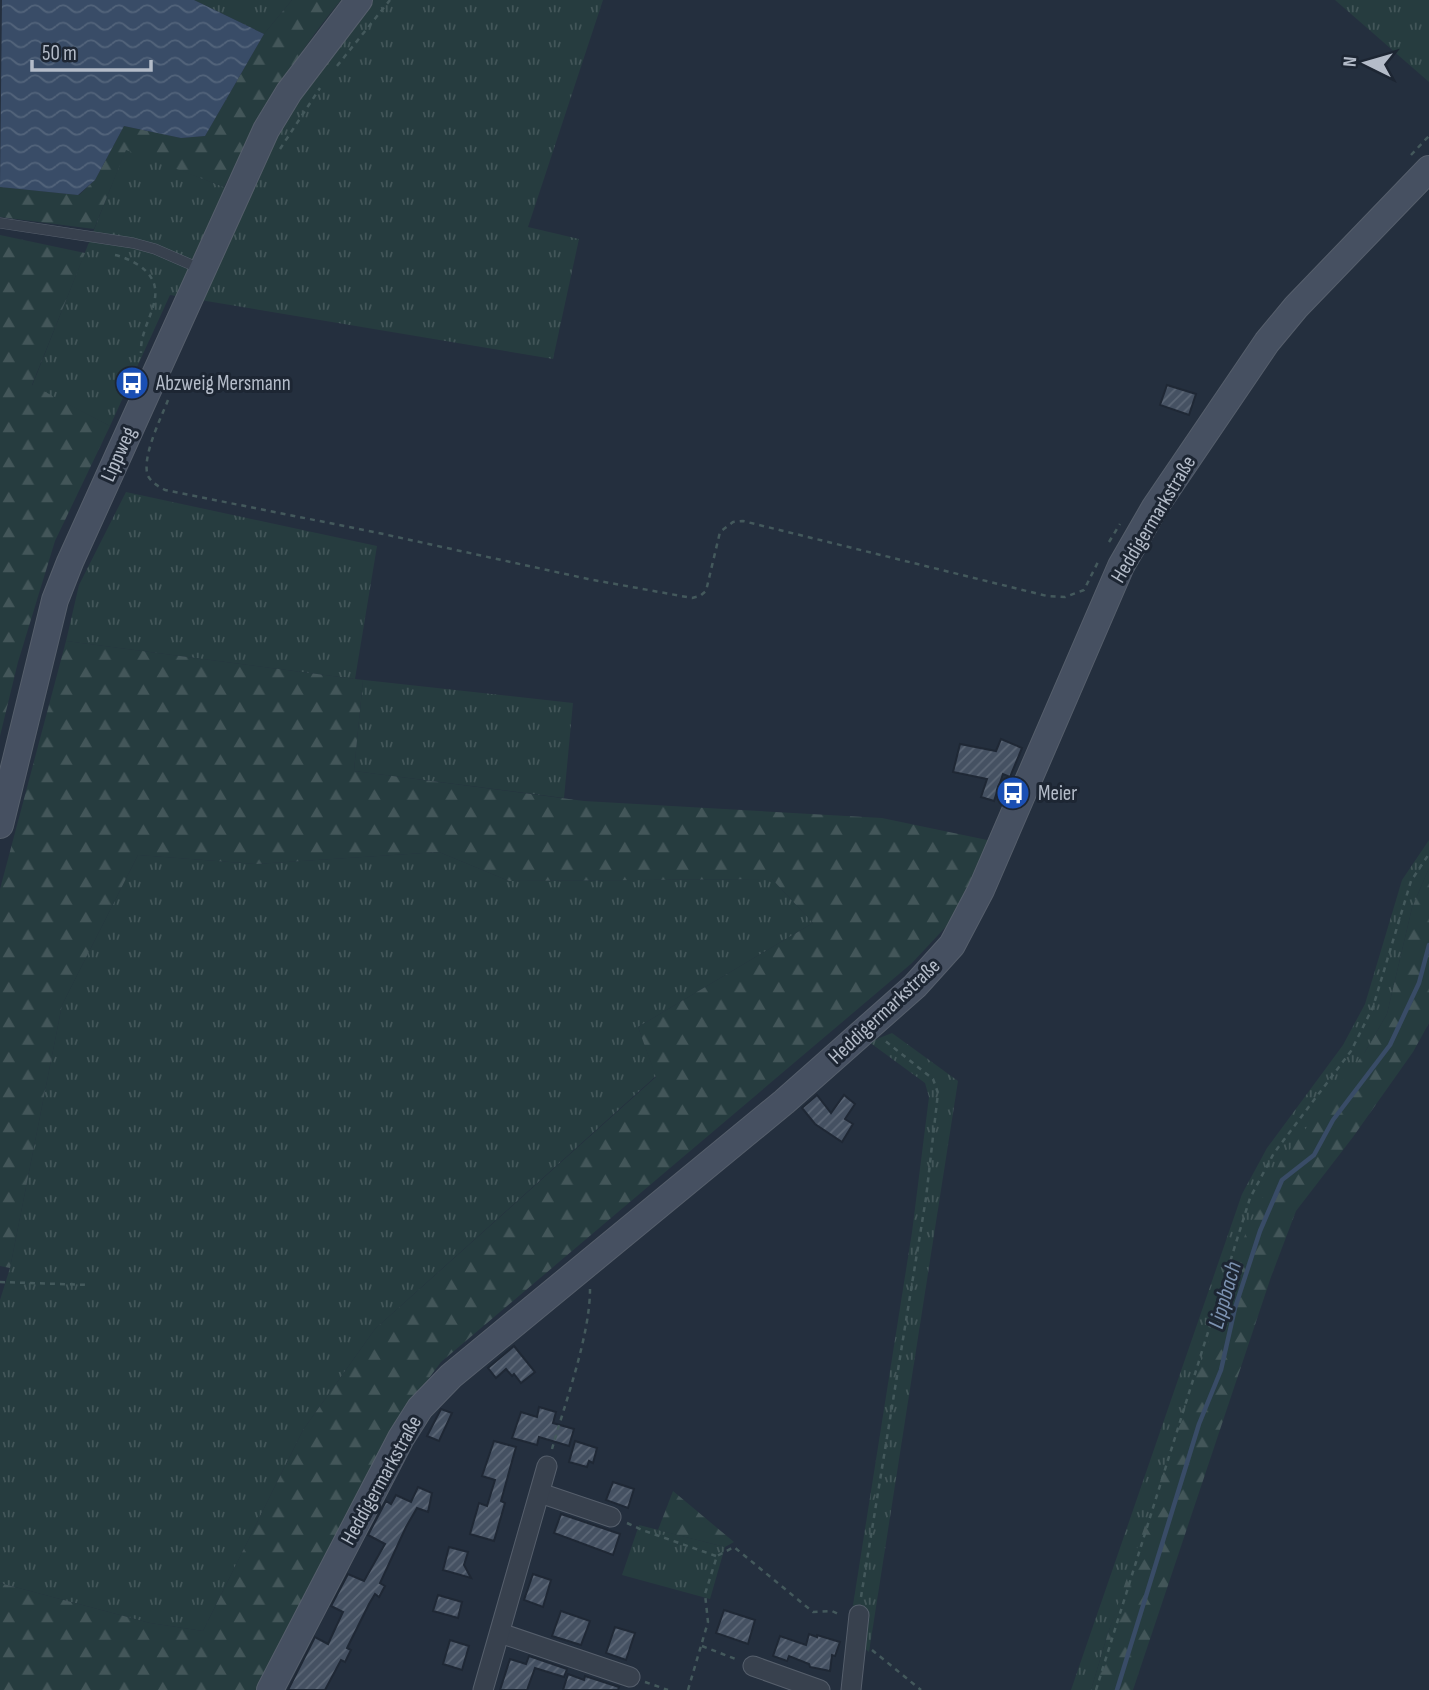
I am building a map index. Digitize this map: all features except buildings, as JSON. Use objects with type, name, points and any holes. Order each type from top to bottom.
[{"type":"street","name":"Lippweg","points":[[0,825],[55,600],[75,550],[267,130],[317,52],[359,0]]},
{"type":"street","name":"Heddigermarkstraße","points":[[270,1690],[401,1438],[420,1408],[451,1376],[784,1102],[915,986],[952,945],[981,890],[1121,566],[1155,506],[1267,342],[1419,163]]},
{"type":"street","points":[[483,1690],[547,1466]]},
{"type":"street","points":[[540,1493],[611,1517]]},
{"type":"street","points":[[851,1690],[858,1625]]},
{"type":"street","points":[[500,1633],[630,1677]]},
{"type":"street","points":[[753,1666],[820,1690]]},
{"type":"lane","points":[[0,223],[155,249],[202,269]]},
{"type":"path","points":[[334,69],[390,0]]},
{"type":"path","points":[[275,154],[284,146],[326,79]]},
{"type":"path","points":[[1419,163],[1429,136]]},
{"type":"path","points":[[141,355],[140,344],[153,309],[156,289],[145,270]]},
{"type":"path","points":[[167,401],[146,467],[153,483],[165,490],[588,579],[692,598],[706,591],[720,532],[733,522],[743,521],[1047,596],[1065,597],[1084,590],[1121,522]]},
{"type":"path","points":[[1096,1690],[1250,1199],[1274,1153],[1351,1051],[1373,1007],[1411,881],[1429,854]]},
{"type":"path","points":[[858,1625],[926,1198],[939,1093],[933,1079],[869,1028]]},
{"type":"path","points":[[547,1466],[590,1305],[590,1286],[584,1266]]},
{"type":"path","points":[[0,1282],[89,1285]]},
{"type":"path","points":[[642,1530],[717,1556],[734,1548],[813,1612],[832,1611],[858,1625],[921,1690]]},
{"type":"path","points":[[688,1690],[708,1622],[705,1594],[717,1556]]},
{"type":"path","points":[[702,1646],[753,1666]]},
{"type":"path","points":[[630,1677],[668,1690]]},
{"type":"green space","points":[[194,0],[292,0],[264,34]]},
{"type":"green space","points":[[292,0],[341,0],[292,67],[224,187],[126,150],[94,229],[0,217],[0,187],[79,195],[95,180],[124,126],[181,138],[205,136],[264,34]]},
{"type":"green space","points":[[369,0],[603,0],[528,227],[579,239],[553,359],[170,295],[110,426],[32,386],[126,149],[224,187],[250,178],[300,89]]},
{"type":"green space","points":[[1335,0],[1429,0],[1429,82]]},
{"type":"green space","points":[[0,235],[85,253],[32,385],[110,426],[55,541],[18,662],[0,736]]},
{"type":"green space","points":[[126,492],[377,546],[355,679],[66,641],[79,585]]},
{"type":"green space","points":[[66,641],[363,680],[354,771],[584,801],[882,818],[992,841],[955,917],[912,963],[441,1362],[403,1413],[257,1690],[0,1690],[0,1583],[150,1623],[203,1631],[303,1430],[375,1329],[656,1077],[638,1027],[813,923],[772,879],[509,881],[439,852],[256,864],[138,855],[62,1005],[10,1268],[0,1266],[0,889]]},
{"type":"green space","points":[[357,679],[573,703],[564,798],[354,771],[363,680]]},
{"type":"green space","points":[[1429,840],[1429,868],[1412,908],[1387,1014],[1365,1052],[1150,1518],[1108,1633],[1091,1690],[1071,1690],[1242,1194],[1267,1148],[1343,1045],[1365,1004],[1402,880]]},
{"type":"green space","points":[[439,852],[509,881],[772,879],[813,923],[638,1027],[656,1076],[375,1329],[303,1430],[203,1631],[150,1623],[0,1583],[0,1300],[10,1268],[62,1005],[138,855],[256,864]]},
{"type":"green space","points":[[1429,868],[1429,1023],[1413,1052],[1353,1137],[1296,1211],[1271,1277],[1133,1690],[1091,1690],[1108,1633],[1245,1235],[1280,1162],[1365,1052],[1387,1014],[1412,908]]},
{"type":"green space","points":[[892,1033],[958,1081],[869,1652],[851,1637],[853,1605],[912,1232],[929,1097],[925,1083],[869,1042]]},
{"type":"green space","points":[[673,1491],[734,1542],[725,1547],[658,1530]]},
{"type":"green space","points":[[639,1525],[725,1547],[710,1599],[622,1575]]},
{"type":"water","points":[[2,0],[194,0],[264,34],[205,136],[181,138],[124,126],[95,180],[78,195],[0,187]]},
{"type":"waterway","name":"Lippbach","points":[[1117,1690],[1199,1424],[1221,1370],[1235,1308],[1260,1231],[1282,1180],[1314,1155],[1333,1120],[1390,1045],[1419,983],[1429,945]]},
{"type":"place","name":"Abzweig Mersmann","points":[[132,383]]},
{"type":"place","name":"Meier","points":[[1013,793]]}]
